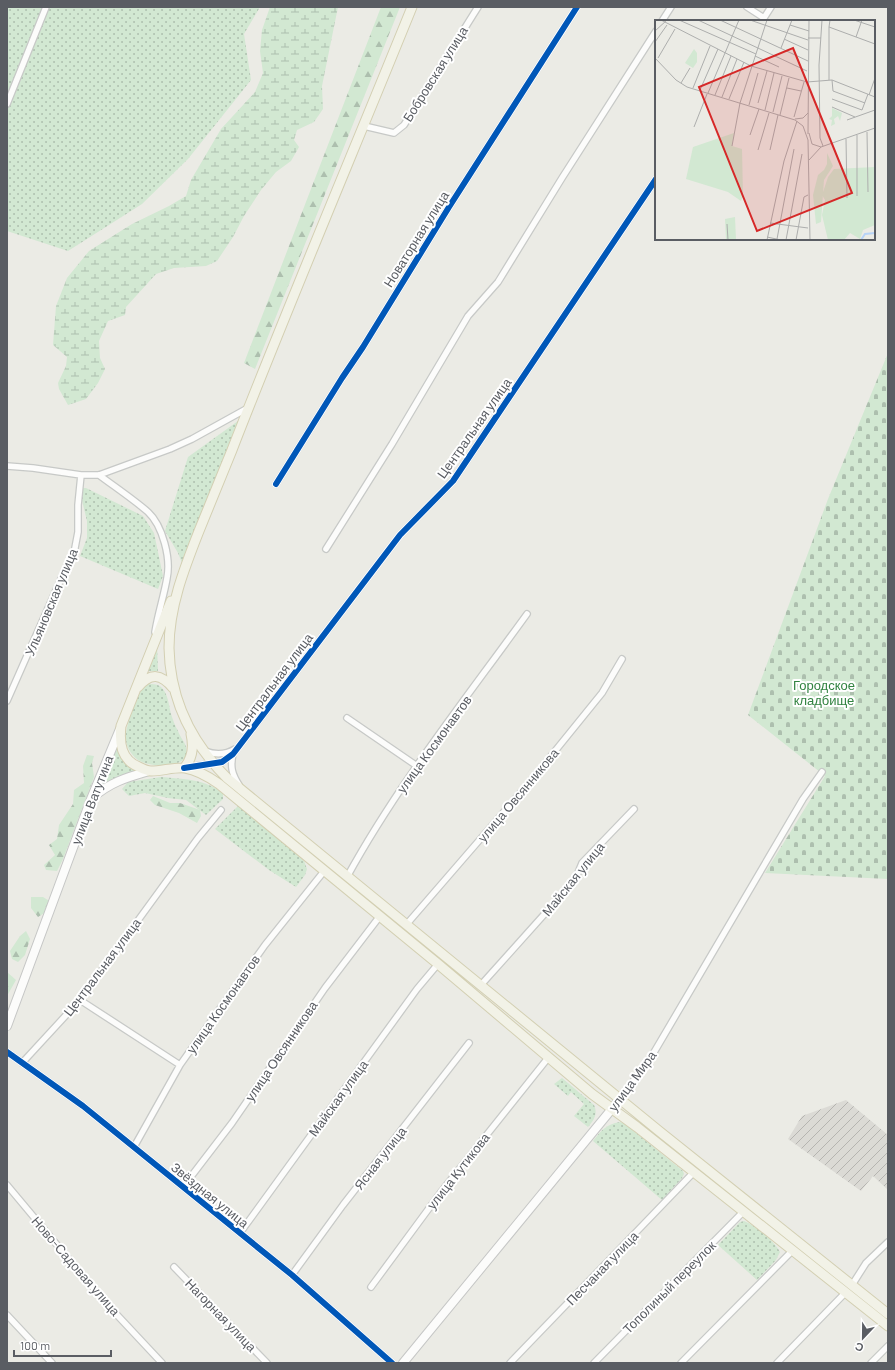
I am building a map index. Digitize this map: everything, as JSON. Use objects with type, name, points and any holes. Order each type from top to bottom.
[{"type":"main road","points":[[412,7],[181,576],[174,605],[170,629],[169,648],[174,689],[180,707],[190,731],[202,750],[227,778],[480,986],[888,1314]]},
{"type":"main road","name":"улица Ватутина","points":[[7,1026],[91,799],[136,691],[181,576]]},
{"type":"main road","points":[[136,691],[143,682],[150,678],[156,677],[161,677],[167,681],[174,689]]},
{"type":"main road","points":[[121,726],[120,746],[125,757],[135,766],[149,771]]},
{"type":"main road","points":[[184,768],[190,761],[193,751],[190,731]]},
{"type":"main road","points":[[91,799],[104,788],[117,780],[149,771],[184,768],[196,771],[219,784],[438,964],[548,1058],[888,1326]]},
{"type":"main road","name":"улица Мира","points":[[403,1363],[620,1099]]},
{"type":"street","points":[[7,104],[46,7]]},
{"type":"street","name":"Бобровская улица","points":[[364,126],[394,133],[404,125],[478,7]]},
{"type":"street","name":"Новаторная улица","points":[[276,484],[363,347],[449,207],[577,7]]},
{"type":"street","points":[[663,20],[671,7]]},
{"type":"street","points":[[747,7],[763,19],[771,7]]},
{"type":"street","points":[[326,549],[392,444],[468,316],[498,282],[562,178],[655,33]]},
{"type":"street","name":"Центральная улица","points":[[184,768],[222,762],[233,754],[400,535],[453,481],[655,180]]},
{"type":"street","points":[[7,466],[99,475],[170,449],[192,439],[248,408]]},
{"type":"street","name":"Ульяновская улица","points":[[7,701],[74,552],[78,532],[78,505],[81,474]]},
{"type":"street","points":[[99,475],[149,513],[160,531],[165,546],[169,565],[157,620],[154,644]]},
{"type":"street","name":"улица Космонавтов","points":[[347,877],[368,839],[417,766],[527,614]]},
{"type":"street","name":"улица Овсянникова","points":[[406,925],[534,777],[602,693],[622,659]]},
{"type":"street","points":[[347,718],[417,766]]},
{"type":"street","points":[[202,750],[215,754],[223,754],[231,752],[239,747]]},
{"type":"street","points":[[233,754],[231,767],[233,774],[242,790]]},
{"type":"street","name":"улица Мира","points":[[620,1099],[653,1054],[803,799],[822,772]]},
{"type":"street","name":"Майская улица","points":[[480,986],[575,880],[582,863],[634,809]]},
{"type":"street","name":"Центральная улица","points":[[22,1063],[80,1000],[198,838],[221,810]]},
{"type":"street","name":"улица Космонавтов","points":[[134,1147],[180,1065],[265,945],[325,870]]},
{"type":"street","name":"улица Овсянникова","points":[[183,1187],[232,1123],[325,988],[380,916]]},
{"type":"street","name":"Майская улица","points":[[240,1233],[417,989],[438,964]]},
{"type":"street","points":[[80,1000],[180,1065]]},
{"type":"street","name":"Ясная улица","points":[[292,1275],[343,1205],[469,1043]]},
{"type":"street","name":"Звёздная улица","points":[[7,1052],[83,1106],[134,1147],[292,1275],[392,1363]]},
{"type":"street","name":"улица Кутикова","points":[[371,1287],[441,1192],[548,1058]]},
{"type":"street","name":"Песчаная улица","points":[[510,1363],[694,1172]]},
{"type":"street","name":"Ново-Садовая улица","points":[[7,1185],[104,1300],[162,1363]]},
{"type":"street","name":"Тополиный переулок","points":[[594,1363],[744,1211]]},
{"type":"street","points":[[852,1285],[866,1263],[888,1242]]},
{"type":"street","points":[[681,1363],[793,1250]]},
{"type":"street","name":"Нагорная улица","points":[[174,1267],[267,1363]]},
{"type":"street","points":[[777,1363],[846,1292]]},
{"type":"street","points":[[7,1315],[52,1363]]},
{"type":"street","points":[[871,1363],[888,1346]]},
{"type":"shaded area","points":[[846,1100],[888,1135],[888,1190],[873,1176],[861,1191],[788,1139],[802,1116]]},
{"type":"green space","points":[[7,7],[260,7],[244,34],[251,80],[188,159],[142,204],[68,251],[7,231]]},
{"type":"green space","points":[[270,7],[338,7],[322,86],[323,109],[314,122],[297,130],[294,140],[299,147],[291,161],[276,172],[261,190],[217,261],[206,266],[174,268],[156,274],[126,307],[125,315],[108,321],[99,341],[100,358],[105,369],[98,383],[86,399],[68,405],[59,389],[58,383],[66,366],[67,357],[53,345],[56,306],[67,278],[89,251],[132,224],[186,196],[191,180],[221,129],[255,92],[263,73],[260,51],[262,30]]},
{"type":"green space","points":[[381,7],[400,7],[255,369],[244,363]]},
{"type":"green space","name":"Городское кладбище","points":[[888,353],[888,879],[765,873],[825,776],[748,715],[828,499]]},
{"type":"green space","points":[[238,421],[182,563],[165,531],[188,457]]},
{"type":"green space","points":[[79,488],[86,488],[143,516],[154,533],[163,576],[158,589],[80,556],[87,538],[87,521]]},
{"type":"green space","points":[[157,646],[158,671],[147,671]]},
{"type":"green space","points":[[148,684],[156,684],[161,687],[167,697],[174,723],[186,747],[186,756],[179,763],[171,765],[152,765],[145,763],[135,758],[128,746],[126,736],[130,716],[140,692]]},
{"type":"green space","points":[[116,746],[123,761],[137,770],[114,778],[100,786]]},
{"type":"green space","points":[[87,755],[94,756],[92,763],[94,777],[57,871],[46,870],[44,865],[55,855],[49,845],[57,839],[59,825],[73,804],[74,790],[84,783],[83,766]]},
{"type":"green space","points":[[161,777],[201,782],[216,788],[223,793],[223,799],[206,815],[186,800],[145,793],[129,796],[122,789],[128,782]]},
{"type":"green space","points":[[153,796],[170,803],[180,803],[200,810],[201,816],[197,823],[179,813],[155,805],[150,800]]},
{"type":"green space","points":[[239,805],[304,861],[307,869],[305,875],[296,887],[269,870],[215,829]]},
{"type":"green space","points":[[31,897],[43,897],[51,902],[49,910],[38,917],[31,908]]},
{"type":"green space","points":[[26,931],[30,939],[25,955],[18,962],[12,959],[10,951],[20,936]]},
{"type":"green space","points":[[7,972],[16,980],[7,996]]},
{"type":"green space","points":[[562,1078],[594,1105],[596,1111],[595,1117],[588,1127],[574,1116],[584,1104],[571,1092],[568,1096],[554,1084]]},
{"type":"green space","points":[[620,1122],[625,1124],[683,1171],[684,1174],[682,1178],[662,1200],[593,1141],[607,1126]]},
{"type":"green space","points":[[744,1221],[754,1226],[764,1234],[780,1252],[776,1260],[757,1280],[718,1245],[740,1222]]},
{"type":"cycle path","points":[[276,484],[363,347],[449,207],[577,7]]},
{"type":"cycle path","points":[[184,768],[222,762],[233,754],[400,535],[453,481],[655,180]]},
{"type":"cycle path","points":[[7,1052],[83,1106],[292,1275],[392,1363]]}]
